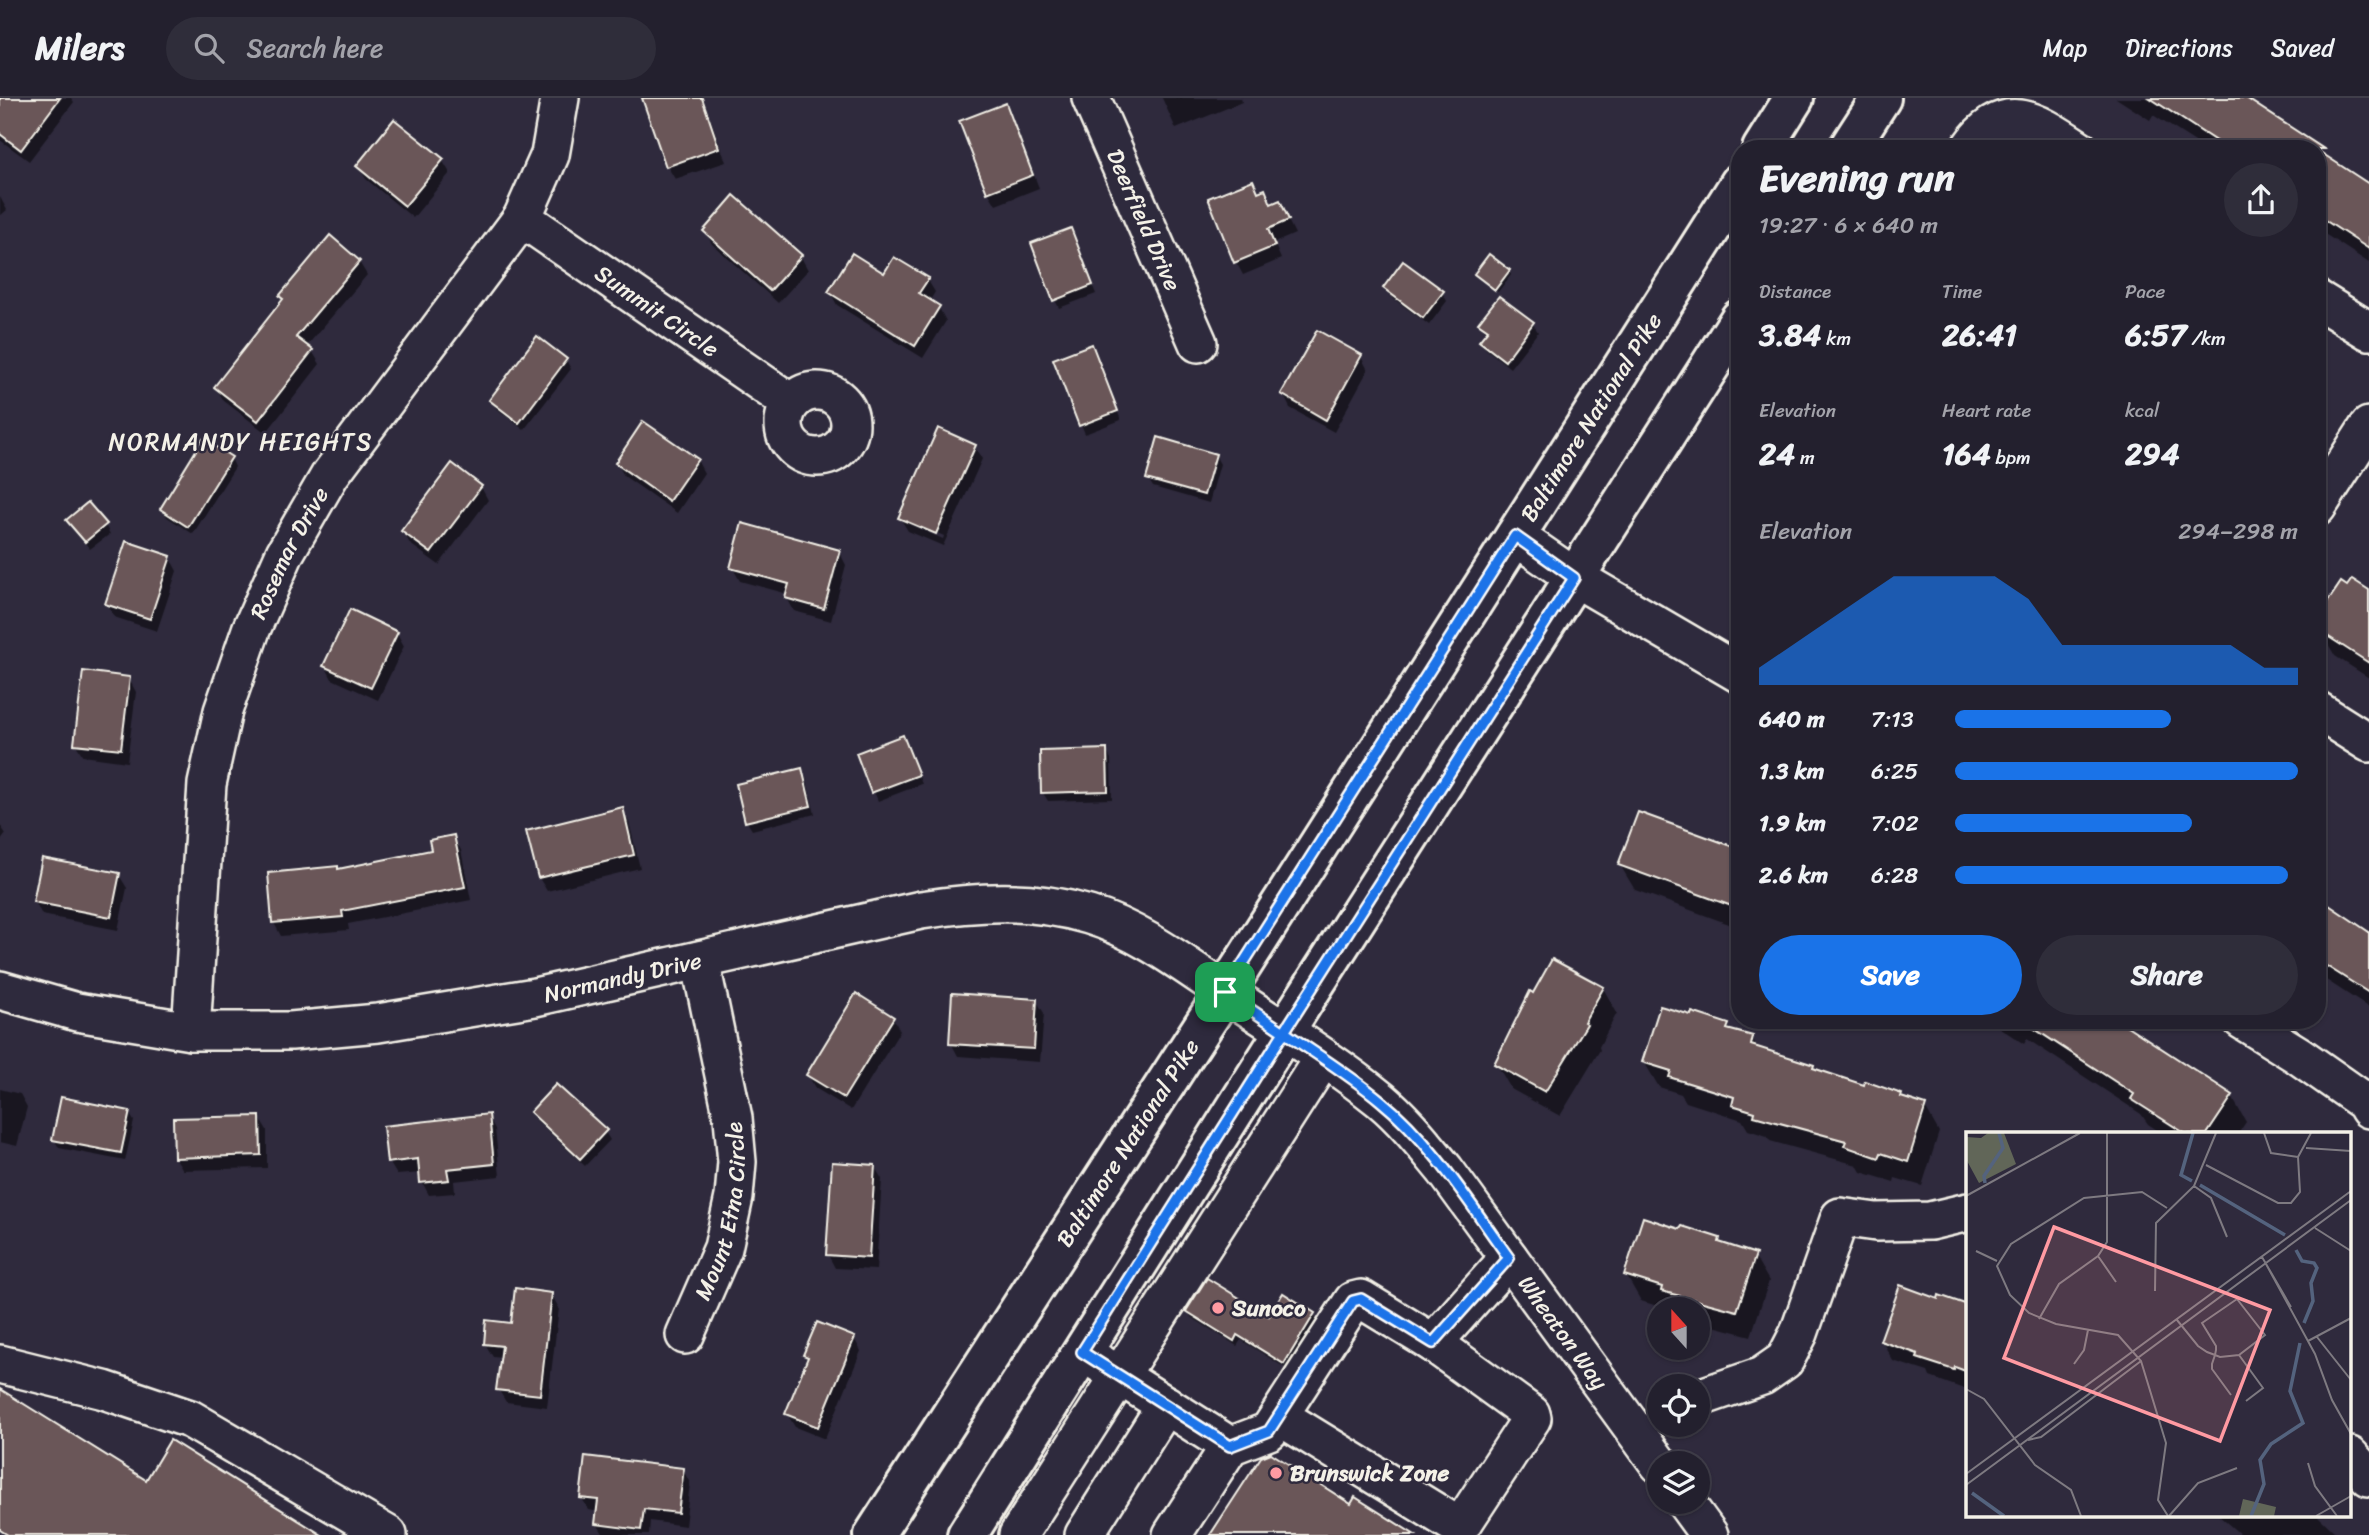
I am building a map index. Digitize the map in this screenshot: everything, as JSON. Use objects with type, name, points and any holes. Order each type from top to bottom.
[{"type":"main road","points":[[1768,140],[1794,98]]},
{"type":"main road","points":[[1854,140],[1881,98]]},
{"type":"main road","name":"Baltimore National Pike","points":[[874,1535],[1225,992],[1731,197]]},
{"type":"main road","points":[[967,1535],[1284,1032],[1731,333]]},
{"type":"street","name":"Rosemar Drive","points":[[191,1031],[207,784],[223,711],[251,630],[285,553],[330,475],[522,218],[550,155],[560,98]]},
{"type":"street","name":"Deerfield Drive","points":[[1091,98],[1198,343]]},
{"type":"street","points":[[1974,140],[1979,131],[1993,120],[2009,114],[2022,114],[2064,140]]},
{"type":"street","name":"Summit Circle","points":[[522,218],[791,403]]},
{"type":"street","points":[[2326,305],[2369,331]]},
{"type":"street","points":[[2326,494],[2369,426]]},
{"type":"street","points":[[1515,536],[1574,578],[1731,669]]},
{"type":"street","points":[[2326,716],[2369,743]]},
{"type":"street","name":"Normandy Drive","points":[[0,990],[77,1012],[191,1031],[291,1031],[378,1023],[535,997],[921,910],[967,902],[1010,902],[1051,906],[1091,916],[1133,934],[1284,1032]]},
{"type":"street","name":"Mount Etna Circle","points":[[685,1335],[723,1248],[734,1197],[737,1162],[733,1118],[700,960]]},
{"type":"street","points":[[2256,1029],[2365,1102],[2369,1109]]},
{"type":"street","name":"Wheaton Way","points":[[1284,1032],[1381,1100],[1412,1130],[1652,1440]]},
{"type":"street","points":[[1018,1535],[1323,1058]]},
{"type":"street","points":[[1710,1394],[1762,1376],[1784,1360],[1799,1333],[1840,1217],[1876,1222],[1930,1220],[1966,1212]]},
{"type":"street","points":[[1433,1343],[1509,1258]]},
{"type":"street","points":[[1172,1535],[1230,1446],[1269,1431],[1353,1301],[1361,1299],[1433,1343],[1531,1414],[1532,1418],[1465,1520],[1459,1524],[1453,1523],[1279,1416]]},
{"type":"street","points":[[1082,1352],[1230,1446]]},
{"type":"street","points":[[0,1364],[104,1390],[190,1419],[388,1535]]},
{"type":"street","points":[[1084,1535],[1166,1405]]},
{"type":"street","points":[[2352,1459],[2369,1477]]},
{"type":"street","points":[[1694,1514],[1709,1535]]},
{"type":"building","points":[[0,98],[60,98],[21,150],[0,134]]},
{"type":"building","points":[[642,98],[702,98],[719,148],[666,167]]},
{"type":"building","points":[[2150,98],[2246,98],[2310,140],[2214,140]]},
{"type":"building","points":[[1006,103],[1033,175],[987,193],[959,121]]},
{"type":"building","points":[[394,119],[444,159],[405,206],[356,166]]},
{"type":"building","points":[[2326,156],[2369,184],[2369,249],[2326,221]]},
{"type":"building","points":[[1253,180],[1258,192],[1265,189],[1271,204],[1280,200],[1289,220],[1268,229],[1275,246],[1234,263],[1208,198]]},
{"type":"building","points":[[734,195],[802,255],[770,291],[703,231]]},
{"type":"building","points":[[1071,228],[1093,285],[1053,301],[1031,243]]},
{"type":"building","points":[[330,235],[360,261],[296,337],[313,350],[258,421],[214,387],[283,299],[279,296]]},
{"type":"building","points":[[852,253],[884,273],[894,257],[929,278],[919,293],[940,306],[915,346],[828,292]]},
{"type":"building","points":[[1489,254],[1510,270],[1495,290],[1474,274]]},
{"type":"building","points":[[1403,261],[1444,291],[1423,318],[1383,288]]},
{"type":"building","points":[[1499,296],[1534,322],[1505,361],[1479,341],[1488,330],[1478,323]]},
{"type":"building","points":[[1317,330],[1362,355],[1326,420],[1281,394]]},
{"type":"building","points":[[537,336],[567,359],[519,423],[489,400]]},
{"type":"building","points":[[1092,344],[1118,411],[1079,426],[1053,359]]},
{"type":"building","points":[[643,421],[698,459],[669,501],[615,463]]},
{"type":"building","points":[[938,428],[976,445],[936,534],[898,518]]},
{"type":"building","points":[[1158,437],[1216,454],[1204,495],[1146,479]]},
{"type":"building","points":[[203,439],[232,457],[188,527],[160,509]]},
{"type":"building","points":[[452,463],[482,486],[431,553],[401,531]]},
{"type":"building","points":[[88,502],[107,524],[85,542],[66,520]]},
{"type":"building","points":[[742,523],[840,550],[824,609],[785,598],[789,584],[730,568]]},
{"type":"building","points":[[126,541],[171,556],[150,619],[105,604]]},
{"type":"building","points":[[2352,579],[2369,590],[2369,663],[2326,635],[2326,604],[2341,582],[2347,586]]},
{"type":"building","points":[[350,609],[398,632],[371,688],[323,666]]},
{"type":"building","points":[[83,671],[130,677],[121,749],[74,744]]},
{"type":"building","points":[[903,735],[919,775],[871,793],[856,753]]},
{"type":"building","points":[[1107,749],[1108,791],[1041,793],[1040,751]]},
{"type":"building","points":[[802,768],[811,806],[745,822],[736,784]]},
{"type":"building","points":[[623,807],[634,855],[538,878],[526,831]]},
{"type":"building","points":[[1638,812],[1731,846],[1731,906],[1618,865]]},
{"type":"building","points":[[454,835],[465,887],[342,911],[343,917],[272,923],[268,873],[338,866],[338,869],[431,850],[429,840]]},
{"type":"building","points":[[42,858],[120,873],[111,917],[33,902]]},
{"type":"building","points":[[2326,903],[2369,932],[2369,993],[2326,966]]},
{"type":"building","points":[[1552,959],[1604,987],[1584,1022],[1587,1024],[1545,1092],[1494,1064],[1530,991],[1533,993]]},
{"type":"building","points":[[856,993],[894,1017],[844,1098],[806,1075]]},
{"type":"building","points":[[952,993],[1037,999],[1034,1049],[949,1044]]},
{"type":"building","points":[[1660,1006],[1691,1015],[1692,1012],[1729,1024],[1727,1029],[1753,1036],[1751,1045],[1814,1065],[1813,1068],[1864,1085],[1865,1081],[1926,1105],[1908,1162],[1881,1153],[1879,1158],[1844,1146],[1846,1141],[1754,1116],[1755,1112],[1732,1105],[1734,1097],[1669,1077],[1671,1071],[1642,1062]]},
{"type":"building","points":[[2035,1029],[2132,1029],[2233,1095],[2208,1132],[2183,1132],[2131,1099],[2134,1094]]},
{"type":"building","points":[[556,1084],[607,1130],[580,1159],[530,1112]]},
{"type":"building","points":[[61,1097],[130,1111],[121,1153],[52,1140]]},
{"type":"building","points":[[489,1114],[494,1164],[447,1169],[449,1180],[420,1183],[418,1159],[387,1163],[383,1126]]},
{"type":"building","points":[[260,1116],[261,1155],[174,1158],[173,1118]]},
{"type":"building","points":[[832,1162],[875,1165],[869,1258],[826,1255]]},
{"type":"building","points":[[1643,1217],[1720,1238],[1719,1242],[1756,1254],[1737,1311],[1710,1304],[1710,1297],[1684,1297],[1661,1291],[1662,1287],[1624,1275]]},
{"type":"building","points":[[1207,1278],[1269,1316],[1283,1293],[1315,1313],[1284,1364],[1237,1335],[1234,1341],[1186,1311]]},
{"type":"building","points":[[1900,1285],[1938,1299],[1939,1295],[1966,1304],[1966,1371],[1917,1358],[1918,1354],[1880,1341]]},
{"type":"building","points":[[515,1288],[552,1293],[540,1395],[496,1390],[502,1346],[484,1344],[486,1320],[511,1323]]},
{"type":"building","points":[[817,1322],[855,1337],[818,1427],[785,1414],[808,1357],[803,1355]]},
{"type":"building","points":[[0,1389],[146,1480],[170,1440],[322,1535],[8,1535],[0,1530]]},
{"type":"building","name":"Brunswick Zone","points":[[1271,1453],[1351,1504],[1355,1497],[1415,1535],[1210,1535],[1261,1457]]},
{"type":"building","points":[[585,1456],[684,1468],[678,1513],[644,1509],[641,1530],[595,1524],[598,1500],[580,1498]]},
{"type":"place","name":"Sunoco","points":[[1218,1308]]},
{"type":"place","name":"Brunswick Zone","points":[[1276,1473]]},
{"type":"district","name":"NORMANDY HEIGHTS","points":[[241,442]]},
{"type":"route","points":[[1225,992],[1284,1032],[1082,1352],[1230,1446],[1269,1431],[1353,1301],[1361,1299],[1433,1343],[1509,1258],[1445,1170],[1412,1130],[1381,1100],[1284,1032],[1574,578],[1515,536],[1225,992]]}]
